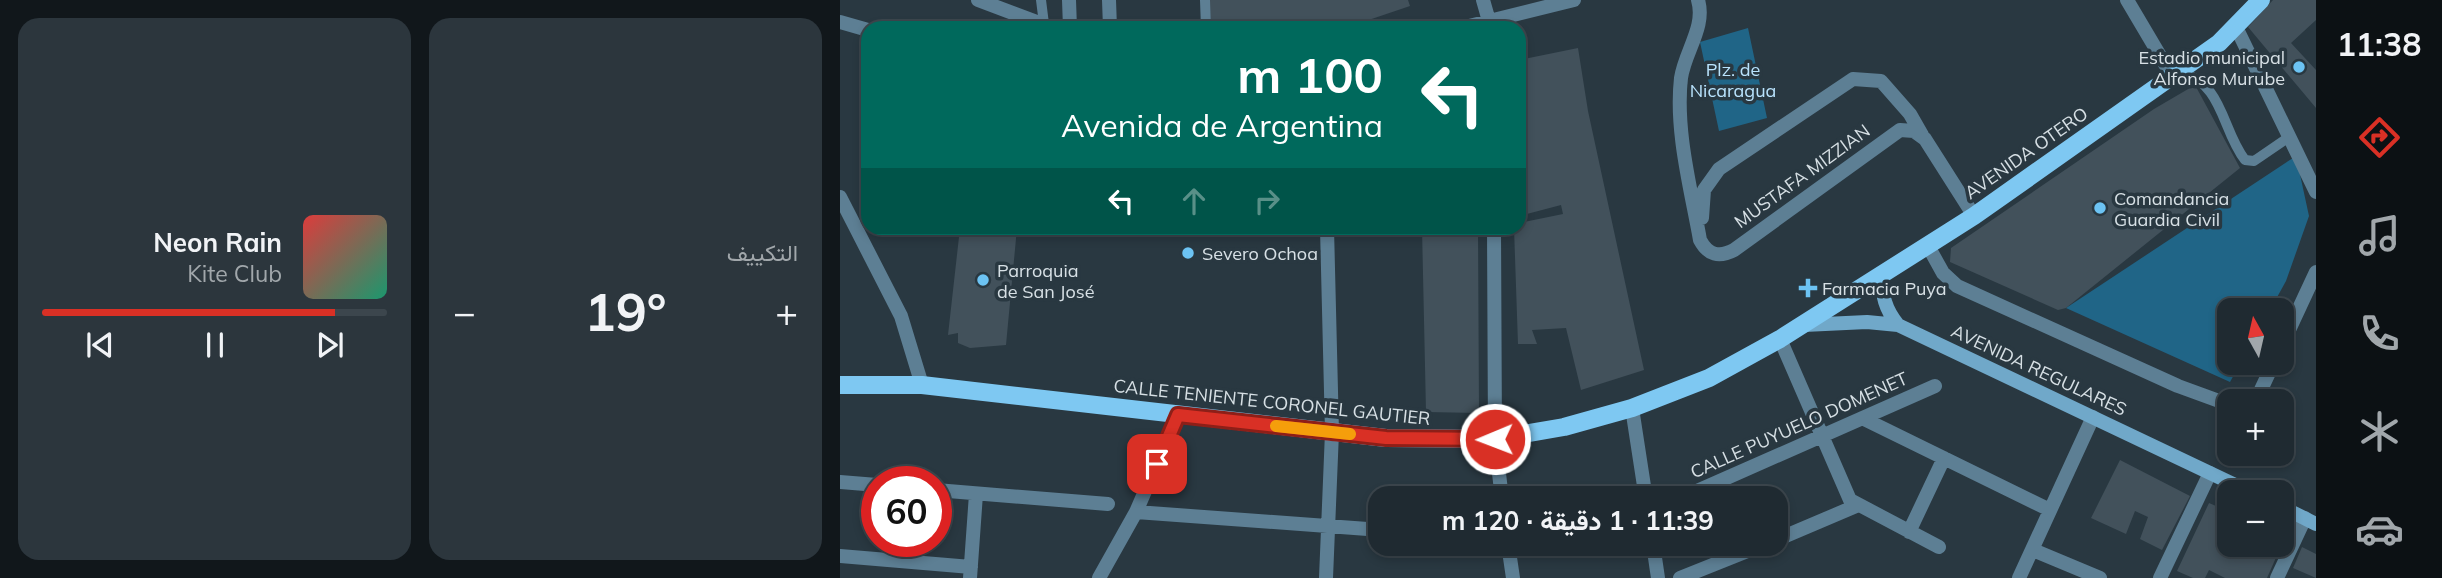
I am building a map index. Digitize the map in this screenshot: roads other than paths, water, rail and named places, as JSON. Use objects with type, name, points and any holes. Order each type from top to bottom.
[{"type":"main road","name":"AVENIDA OTERO","points":[[1803,325],[1974,216],[2176,74],[2236,27],[2261,0]]},
{"type":"main road","points":[[1882,275],[1882,295],[1887,312],[1898,325]]},
{"type":"main road","name":"AVENIDA REGULARES","points":[[1803,325],[1867,322],[1898,325],[2225,480]]},
{"type":"main road","name":"CALLE TENIENTE CORONEL GAUTIER","points":[[840,385],[922,385],[1332,432],[1427,440],[1495,439],[1564,427],[1632,408],[1709,378],[1803,325]]},
{"type":"main road","points":[[2294,513],[2310,521]]},
{"type":"street","points":[[978,0],[1035,21]]},
{"type":"street","points":[[1069,0],[1070,21]]},
{"type":"street","points":[[1109,0],[1110,21]]},
{"type":"street","points":[[1483,0],[1489,21]]},
{"type":"street","points":[[1500,21],[1574,0]]},
{"type":"street","points":[[1698,0],[1702,15],[1681,77],[1685,154],[1700,240]]},
{"type":"street","points":[[2127,0],[2176,74]]},
{"type":"street","points":[[840,22],[861,28]]},
{"type":"street","points":[[2236,27],[2316,192]]},
{"type":"street","points":[[1700,240],[1704,190],[1719,169],[1853,79],[1881,81],[1910,114],[1974,216]]},
{"type":"street","name":"MUSTAFA MIZZIAN","points":[[1700,240],[1705,250],[1714,255],[1724,255],[1899,130],[1913,131],[1925,139]]},
{"type":"street","points":[[840,197],[901,316],[922,385]]},
{"type":"street","points":[[1326,578],[1332,432],[1327,235]]},
{"type":"street","points":[[1494,235],[1495,439],[1500,486]]},
{"type":"street","points":[[1928,246],[1943,273],[1957,286],[2178,386],[2217,400]]},
{"type":"street","points":[[2294,319],[2316,272]]},
{"type":"street","points":[[1780,340],[1844,491],[1856,506],[1939,547]]},
{"type":"street","name":"CALLE PUYUELO DOMENET","points":[[1709,486],[1936,386]]},
{"type":"street","points":[[1632,408],[1644,486]]},
{"type":"street","points":[[1099,578],[1136,512],[1178,415]]},
{"type":"street","points":[[2019,578],[2093,416]]},
{"type":"street","points":[[1862,418],[2050,510]]},
{"type":"street","points":[[1909,532],[1944,458]]},
{"type":"street","points":[[2160,578],[2210,473]]},
{"type":"street","points":[[840,482],[861,484]]},
{"type":"street","points":[[952,492],[1108,504]]},
{"type":"street","points":[[840,556],[971,573],[976,494]]},
{"type":"street","points":[[1788,535],[1856,506]]},
{"type":"street","points":[[1136,512],[1368,529]]},
{"type":"street","points":[[2277,578],[2310,521]]},
{"type":"street","points":[[2033,550],[2100,578]]},
{"type":"street","points":[[1510,556],[1513,578]]},
{"type":"street","points":[[1655,556],[1658,578]]},
{"type":"street","points":[[1680,578],[1735,556]]},
{"type":"lane","points":[[1041,0],[1047,21]]},
{"type":"lane","points":[[1205,0],[1206,21]]},
{"type":"lane","points":[[2176,74],[2195,77],[2210,89],[2245,160],[2254,161],[2289,137]]},
{"type":"place","name":"Estadio municipal Alfonso Murube","points":[[2299,67]]},
{"type":"place","name":"Comandancia Guardia Civil","points":[[2100,208]]},
{"type":"place","name":"Severo Ochoa","points":[[1188,253]]},
{"type":"place","name":"Parroquia de San José","points":[[983,280]]},
{"type":"place","name":"Farmacia Puya","points":[[1808,288]]},
{"type":"park label","name":"Plz. de Nicaragua","points":[[1733,79]]}]
